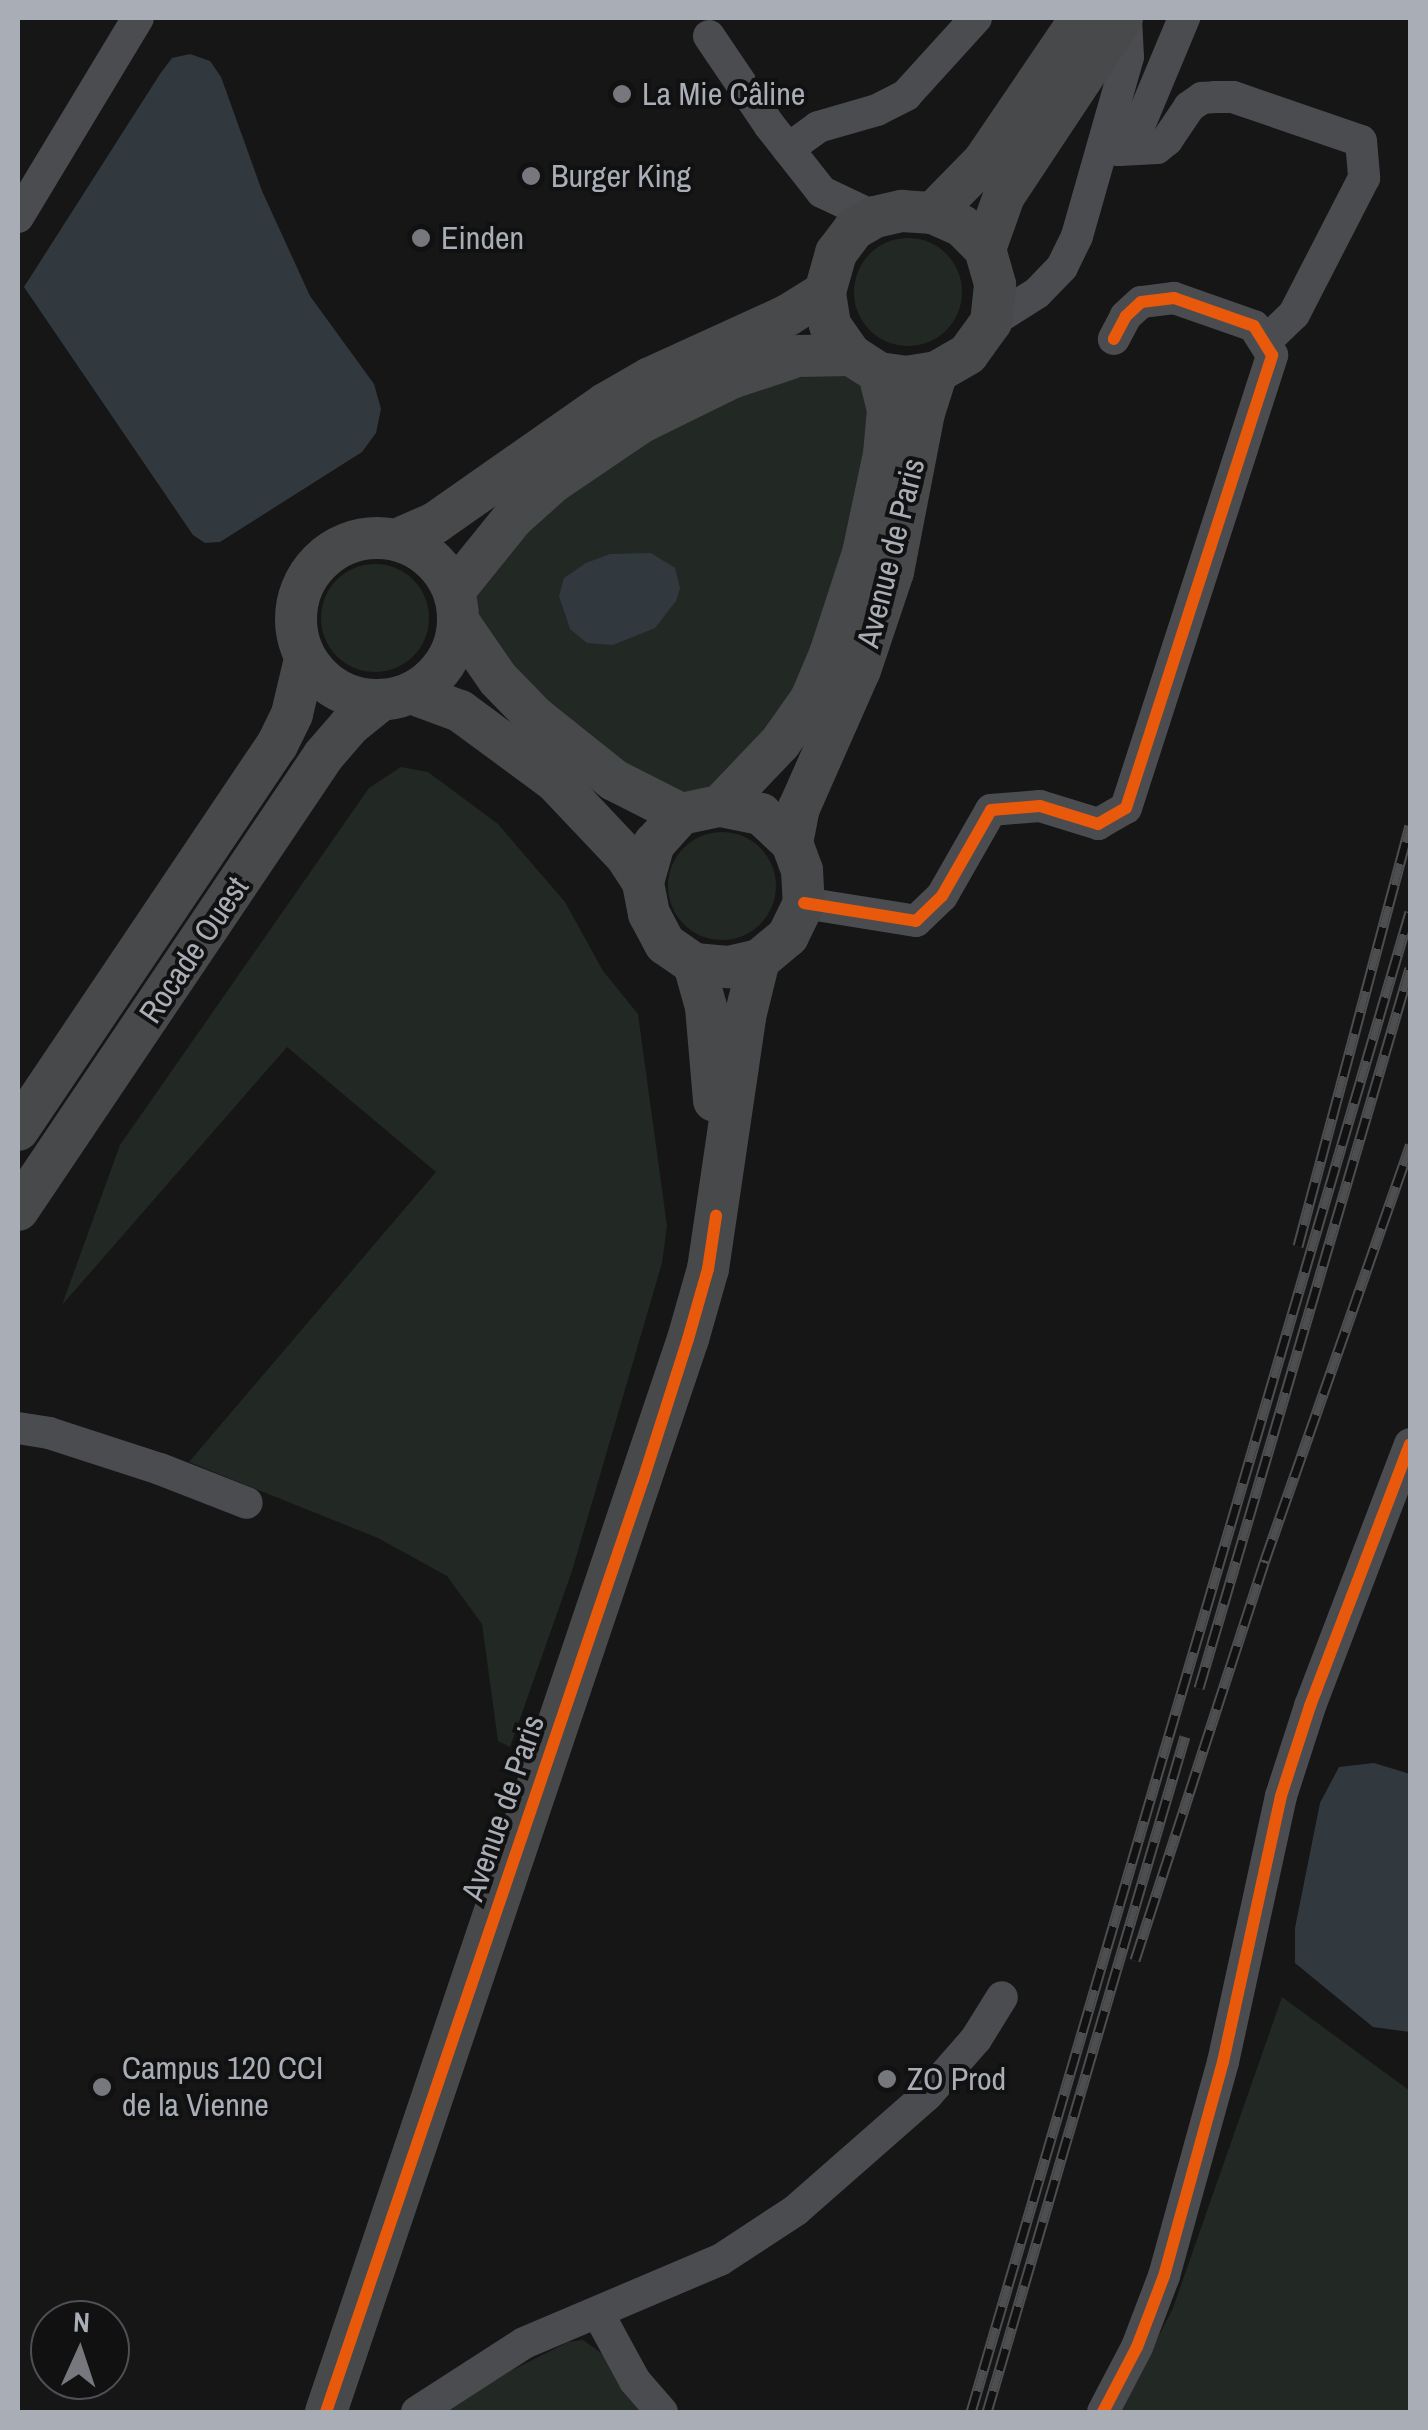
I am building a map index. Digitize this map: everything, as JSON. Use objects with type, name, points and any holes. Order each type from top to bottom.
[{"type":"main road","points":[[934,214],[983,162],[1081,18]]},
{"type":"main road","points":[[985,249],[1004,196],[1124,18]]},
{"type":"main road","points":[[396,540],[435,523],[635,387],[788,315],[830,272],[854,229],[875,217],[902,211],[934,214],[962,226],[985,249],[994,286],[991,322],[968,354],[937,372],[907,377],[865,364],[798,356],[731,378],[640,424],[553,482],[513,518],[456,606],[445,664],[396,697]]},
{"type":"main road","points":[[830,272],[830,326],[865,364]]},
{"type":"main road","name":"Avenue de Paris","points":[[701,810],[780,743],[810,699],[830,654],[862,552],[884,454],[888,410],[865,364]]},
{"type":"main road","name":"Avenue de Paris","points":[[792,842],[799,808],[860,670],[893,572],[924,413],[937,372]]},
{"type":"main road","points":[[644,882],[626,856],[555,780],[460,711],[338,690],[306,660],[294,614],[311,570],[349,542],[373,537],[396,540],[421,550],[441,568],[456,606],[498,679],[535,718],[614,780],[701,810],[762,814],[792,842],[802,870],[804,903],[788,936],[759,960],[728,967],[694,964],[666,944],[648,914],[644,882],[654,844],[701,810]]},
{"type":"main road","name":"Rocade Ouest","points":[[18,1130],[277,745],[292,714],[306,660]]},
{"type":"main road","name":"Rocade Ouest","points":[[18,1210],[324,754],[350,725],[396,697]]},
{"type":"main road","name":"Avenue de Paris","points":[[326,2412],[688,1339],[708,1269],[745,1017],[759,960]]},
{"type":"main road","name":"Avenue de Paris","points":[[694,964],[706,1007],[714,1062],[716,1216]]},
{"type":"street","points":[[18,217],[138,18]]},
{"type":"street","points":[[788,149],[818,127],[877,110],[906,95],[976,18]]},
{"type":"street","points":[[991,322],[1037,293],[1062,267],[1076,236],[1111,148],[1128,57],[1124,18]]},
{"type":"street","points":[[1111,148],[1143,120],[1184,18]]},
{"type":"street","points":[[709,36],[822,192],[875,217]]},
{"type":"street","points":[[1111,148],[1157,148],[1168,140],[1188,107],[1202,98],[1215,96],[1233,98],[1362,141],[1364,178],[1294,314],[1267,340]]},
{"type":"street","points":[[822,192],[830,272]]},
{"type":"street","points":[[804,903],[916,921],[942,896],[991,810],[1040,806],[1098,824],[1126,808],[1272,355],[1267,340],[1254,326],[1174,298],[1155,297],[1141,302],[1126,316],[1114,340]]},
{"type":"street","points":[[18,1428],[49,1433],[160,1469],[247,1503]]},
{"type":"street","points":[[1103,2412],[1137,2347],[1168,2260],[1223,2062],[1282,1796],[1310,1706],[1410,1444]]},
{"type":"street","points":[[417,2412],[524,2343],[599,2315],[720,2260],[796,2210],[928,2095],[976,2040],[1002,1996]]},
{"type":"street","points":[[599,2315],[629,2372],[662,2412]]},
{"type":"shaded area","points":[[190,54],[210,61],[221,77],[262,191],[310,296],[374,384],[381,409],[376,433],[362,452],[220,542],[205,543],[193,535],[24,287],[160,74],[172,58]]},
{"type":"shaded area","points":[[908,238],[929,242],[946,254],[958,271],[962,292],[958,313],[946,330],[929,342],[908,346],[887,342],[870,330],[858,313],[854,292],[858,271],[870,254],[887,242]]},
{"type":"shaded area","points":[[833,370],[853,378],[867,394],[874,416],[851,539],[801,689],[726,785],[686,797],[598,752],[479,633],[475,601],[482,573],[511,538],[618,456],[744,391]]},
{"type":"shaded area","points":[[651,553],[675,568],[680,588],[676,601],[655,628],[613,645],[587,643],[570,629],[559,596],[564,578],[586,563],[610,554]]},
{"type":"shaded area","points":[[375,564],[396,568],[413,580],[425,597],[429,618],[425,639],[413,656],[396,668],[375,672],[354,668],[337,656],[325,639],[321,618],[325,597],[337,580],[354,568]]},
{"type":"shaded area","points":[[401,767],[428,772],[498,824],[565,902],[603,971],[638,1014],[667,1226],[662,1263],[572,1571],[510,1747],[498,1741],[482,1624],[447,1576],[378,1538],[189,1462],[436,1172],[287,1047],[62,1305],[120,1145],[369,788]]},
{"type":"shaded area","points":[[722,832],[743,836],[760,848],[772,865],[776,886],[772,907],[760,924],[743,936],[722,940],[701,936],[684,924],[672,907],[668,886],[672,865],[684,848],[701,836]]},
{"type":"shaded area","points":[[1374,1763],[1410,1774],[1410,2032],[1373,2027],[1295,1963],[1295,1928],[1320,1803],[1339,1767]]},
{"type":"shaded area","points":[[1282,1997],[1410,2091],[1410,2412],[1120,2412],[1173,2308]]},
{"type":"shaded area","points":[[583,2340],[608,2358],[646,2412],[445,2412],[487,2383],[568,2342]]},
{"type":"railway","points":[[1298,1246],[1410,826]]},
{"type":"railway","points":[[971,2412],[1410,912]]},
{"type":"railway","points":[[1199,1688],[1410,968]]},
{"type":"railway","points":[[1135,1960],[1265,1560],[1410,1145]]},
{"type":"railway","points":[[987,2412],[1185,1736]]},
{"type":"cycle path","points":[[804,903],[916,921],[942,896],[991,810],[1040,806],[1098,824],[1126,808],[1272,355],[1254,326],[1174,298],[1141,302],[1126,316],[1114,339]]},
{"type":"cycle path","points":[[326,2412],[643,1480],[708,1269],[716,1216]]},
{"type":"cycle path","points":[[1103,2412],[1137,2347],[1164,2276],[1223,2062],[1281,1796],[1310,1706],[1410,1444]]},
{"type":"place","name":"La Mie Câline","points":[[622,94]]},
{"type":"place","name":"Burger King","points":[[531,176]]},
{"type":"place","name":"Einden","points":[[421,238]]},
{"type":"place","name":"ZO Prod","points":[[887,2079]]},
{"type":"place","name":"Campus 120 CCI de la Vienne","points":[[102,2087]]}]
